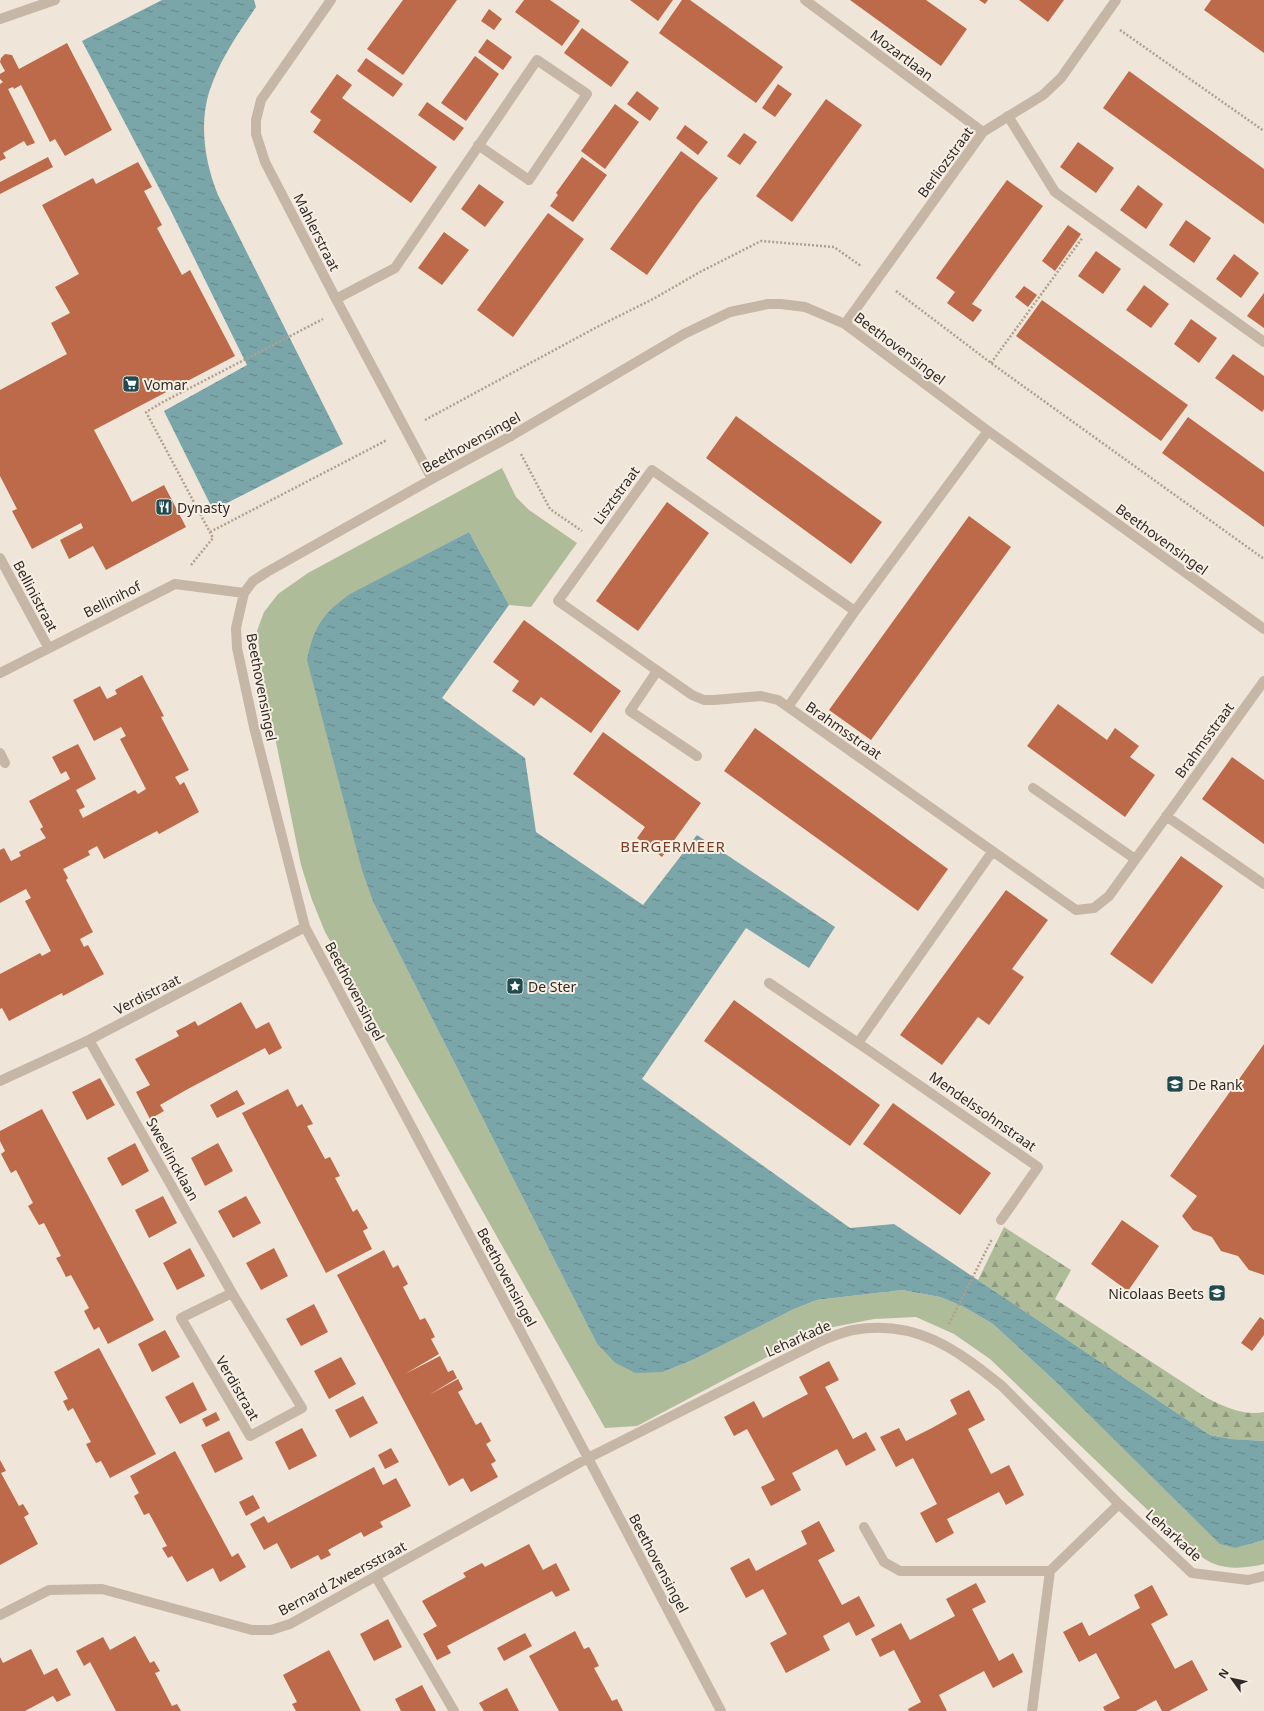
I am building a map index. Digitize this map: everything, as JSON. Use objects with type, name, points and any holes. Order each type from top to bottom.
[{"type":"street","points":[[0,19],[55,0]]},
{"type":"street","name":"Mahlerstraat","points":[[331,0],[261,100],[256,120],[256,134],[265,162],[341,309],[432,479]]},
{"type":"street","name":"Mozartlaan","points":[[805,0],[983,132]]},
{"type":"street","name":"Berliozstraat","points":[[845,324],[983,132],[1043,95],[1052,87],[1061,78],[1116,0]]},
{"type":"street","points":[[336,299],[395,268],[478,145],[537,60],[587,94],[529,180],[478,145]]},
{"type":"street","points":[[1008,116],[1055,192],[1264,342]]},
{"type":"street","name":"Beethovensingel","points":[[721,1711],[588,1458],[305,928],[254,727],[237,648],[236,628],[244,593],[253,582],[267,572],[511,436],[684,334],[730,312],[768,304],[782,304],[804,307],[845,324],[988,431],[1264,629]]},
{"type":"street","name":"Brahmsstraat","points":[[988,431],[855,611],[788,707],[1076,910],[1094,908],[1109,896],[1134,859],[1264,681]]},
{"type":"street","name":"Lisztstraat","points":[[788,707],[778,700],[762,696],[704,700],[692,695],[558,601],[652,470],[855,611]]},
{"type":"street","name":"Bellinistraat","points":[[0,558],[48,647]]},
{"type":"street","points":[[175,584],[244,593]]},
{"type":"street","name":"Bellinihof","points":[[0,673],[48,647],[175,584]]},
{"type":"street","points":[[656,671],[630,711],[696,756]]},
{"type":"street","points":[[0,753],[5,763]]},
{"type":"street","points":[[1033,788],[1134,859]]},
{"type":"street","points":[[1166,816],[1264,884]]},
{"type":"street","points":[[858,1043],[992,852]]},
{"type":"street","name":"Verdistraat","points":[[0,1081],[89,1040],[305,928]]},
{"type":"street","name":"Mendelssohnstraat","points":[[769,983],[1038,1166],[1001,1220]]},
{"type":"street","name":"Sweelincklaan","points":[[89,1040],[232,1293]]},
{"type":"street","name":"Verdistraat","points":[[232,1293],[302,1408],[250,1436],[181,1318],[232,1293]]},
{"type":"street","name":"Leharkade","points":[[588,1458],[821,1341],[853,1330],[905,1330],[931,1337],[946,1344],[1002,1386],[1119,1504],[1192,1573],[1248,1580],[1264,1576]]},
{"type":"street","name":"Bernard Zweersstraat","points":[[0,1615],[49,1590],[102,1589],[252,1630],[271,1630],[290,1624],[588,1458]]},
{"type":"street","points":[[1032,1711],[1050,1571],[1119,1504]]},
{"type":"street","points":[[864,1526],[884,1562],[900,1571],[1050,1571]]},
{"type":"street","points":[[376,1577],[454,1711]]},
{"type":"path","points":[[1103,18],[1264,131]]},
{"type":"path","points":[[991,363],[1095,221]]},
{"type":"path","points":[[210,532],[406,430],[590,330],[655,298],[700,272],[761,241],[834,247],[878,278],[991,363],[1264,559]]},
{"type":"path","points":[[175,584],[213,538],[146,412],[341,309]]},
{"type":"path","points":[[511,436],[550,509],[599,542]]},
{"type":"path","points":[[957,1308],[1001,1220]]},
{"type":"green space","points":[[502,468],[516,497],[529,510],[577,543],[531,607],[509,605],[469,532],[372,583],[374,904],[597,1344],[614,1362],[663,1372],[695,1359],[794,1309],[817,1300],[902,1290],[940,1297],[964,1307],[993,1324],[1236,1548],[1264,1540],[1264,1564],[1238,1568],[1225,1567],[1212,1563],[1183,1544],[990,1359],[954,1334],[916,1317],[874,1319],[828,1328],[801,1339],[637,1426],[605,1428],[325,932],[312,900],[301,865],[263,678],[257,631],[264,612],[278,594],[308,573]]},
{"type":"green space","points":[[1004,1227],[1071,1270],[1055,1299],[1207,1398],[1220,1405],[1242,1412],[1264,1412],[1264,1441],[1231,1439],[1210,1435],[978,1280]]},
{"type":"water","points":[[162,0],[254,0],[256,7],[226,54],[212,84],[205,111],[204,140],[206,154],[218,195],[343,444],[213,510],[164,411],[247,365],[169,207],[82,41]]},
{"type":"water","points":[[469,532],[509,605],[442,698],[525,758],[536,832],[643,905],[697,835],[835,927],[809,968],[746,928],[642,1079],[850,1228],[894,1224],[1210,1435],[1231,1439],[1264,1441],[1264,1540],[1236,1548],[1220,1544],[1058,1384],[993,1324],[964,1307],[940,1297],[902,1290],[817,1300],[794,1309],[695,1359],[663,1372],[635,1373],[614,1362],[597,1344],[374,904],[362,870],[307,660],[316,630],[326,615],[340,601],[350,594]]},
{"type":"building","points":[[403,0],[457,0],[403,75],[367,49]]},
{"type":"building","points":[[524,0],[550,0],[580,21],[562,46],[515,12]]},
{"type":"building","points":[[630,0],[673,0],[658,21]]},
{"type":"building","points":[[682,0],[690,0],[783,67],[756,103],[659,33]]},
{"type":"building","points":[[850,0],[926,0],[967,29],[941,66]]},
{"type":"building","points":[[979,0],[988,0],[985,4]]},
{"type":"building","points":[[1019,0],[1064,0],[1048,22]]},
{"type":"building","points":[[1211,0],[1264,0],[1264,53],[1204,10]]},
{"type":"building","points":[[489,9],[502,19],[494,30],[481,21]]},
{"type":"building","points":[[582,28],[629,62],[611,87],[564,53]]},
{"type":"building","points":[[487,39],[512,57],[503,70],[478,52]]},
{"type":"building","points":[[67,43],[112,130],[65,156],[55,139],[50,142],[21,85],[14,89],[13,87],[8,89],[35,143],[27,146],[24,141],[3,153],[6,158],[0,161],[0,84],[3,82],[0,79],[0,74],[5,71],[0,62],[1,58],[5,54],[12,55],[19,69]]},
{"type":"building","points":[[475,56],[499,74],[466,121],[441,103]]},
{"type":"building","points":[[366,58],[403,84],[393,97],[357,71]]},
{"type":"building","points":[[1129,71],[1264,169],[1264,224],[1103,108]]},
{"type":"building","points":[[337,74],[352,85],[342,98],[437,167],[411,203],[313,132],[321,120],[310,112]]},
{"type":"building","points":[[778,84],[792,94],[775,117],[762,108]]},
{"type":"building","points":[[637,91],[659,108],[650,121],[627,104]]},
{"type":"building","points":[[826,99],[862,125],[792,222],[756,196]]},
{"type":"building","points":[[427,102],[464,128],[454,141],[418,115]]},
{"type":"building","points":[[615,104],[639,122],[605,169],[581,151]]},
{"type":"building","points":[[685,125],[708,142],[698,155],[676,138]]},
{"type":"building","points":[[744,133],[757,142],[740,165],[727,156]]},
{"type":"building","points":[[1078,142],[1114,168],[1096,193],[1060,167]]},
{"type":"building","points":[[681,151],[718,178],[647,275],[610,249]]},
{"type":"building","points":[[48,157],[53,167],[0,194],[0,182]]},
{"type":"building","points":[[582,157],[607,175],[573,222],[550,206],[558,195],[556,193]]},
{"type":"building","points":[[138,162],[152,187],[144,191],[162,225],[157,228],[182,275],[190,270],[235,356],[94,430],[132,502],[164,485],[186,527],[106,570],[93,546],[69,559],[60,540],[83,528],[81,523],[32,549],[12,511],[17,509],[0,476],[0,390],[67,354],[51,323],[70,313],[55,287],[79,274],[42,205],[93,178],[96,184]]},
{"type":"building","points":[[1007,180],[1043,206],[972,304],[982,310],[973,322],[947,303],[955,292],[936,278]]},
{"type":"building","points":[[479,184],[504,202],[485,227],[461,209]]},
{"type":"building","points":[[1138,185],[1163,204],[1146,229],[1120,210]]},
{"type":"building","points":[[548,213],[584,239],[513,337],[477,310]]},
{"type":"building","points":[[1186,220],[1211,238],[1194,263],[1169,245]]},
{"type":"building","points":[[1068,225],[1081,234],[1055,271],[1042,261]]},
{"type":"building","points":[[444,232],[469,250],[442,285],[418,268]]},
{"type":"building","points":[[1096,251],[1121,269],[1103,294],[1078,276]]},
{"type":"building","points":[[1234,254],[1259,273],[1241,298],[1216,279]]},
{"type":"building","points":[[1144,285],[1169,304],[1151,328],[1126,310]]},
{"type":"building","points":[[1024,286],[1037,295],[1028,307],[1015,297]]},
{"type":"building","points":[[1264,293],[1264,328],[1247,316]]},
{"type":"building","points":[[1042,300],[1188,405],[1161,441],[1016,336]]},
{"type":"building","points":[[1191,319],[1217,338],[1199,363],[1174,344]]},
{"type":"building","points":[[1233,354],[1264,376],[1264,409],[1262,412],[1215,378]]},
{"type":"building","points":[[736,416],[882,522],[851,564],[706,458]]},
{"type":"building","points":[[1188,417],[1264,472],[1264,527],[1162,453]]},
{"type":"building","points":[[667,502],[709,533],[638,631],[596,601]]},
{"type":"building","points":[[969,516],[1011,547],[871,740],[829,710]]},
{"type":"building","points":[[524,620],[621,691],[591,733],[541,697],[534,706],[512,691],[519,681],[493,662]]},
{"type":"building","points":[[142,675],[164,716],[161,717],[189,770],[175,777],[180,785],[184,782],[199,812],[159,834],[157,831],[104,859],[97,846],[88,851],[90,855],[63,869],[68,878],[66,880],[93,932],[80,939],[84,947],[88,945],[104,974],[63,996],[62,993],[9,1021],[2,1008],[0,1009],[0,974],[40,953],[42,956],[51,951],[25,901],[31,898],[26,889],[0,903],[0,850],[4,848],[11,861],[21,856],[19,852],[46,838],[40,829],[43,827],[29,801],[70,779],[66,771],[61,774],[52,757],[78,744],[96,779],[76,790],[85,807],[79,810],[83,818],[135,790],[138,794],[146,789],[120,739],[126,736],[121,727],[94,741],[73,700],[100,686],[107,699],[117,694],[115,690]]},
{"type":"building","points":[[1058,704],[1107,740],[1115,728],[1139,746],[1130,757],[1155,775],[1125,817],[1027,746]]},
{"type":"building","points":[[755,728],[948,869],[918,911],[724,771]]},
{"type":"building","points":[[603,732],[701,803],[662,857],[637,838],[645,827],[573,774]]},
{"type":"building","points":[[1232,757],[1264,780],[1264,844],[1202,799]]},
{"type":"building","points":[[1181,856],[1223,886],[1152,984],[1110,954]]},
{"type":"building","points":[[1006,890],[1048,920],[1012,969],[1024,977],[989,1025],[978,1017],[942,1065],[900,1035]]},
{"type":"building","points":[[734,1000],[880,1105],[850,1146],[704,1041]]},
{"type":"building","points":[[241,1002],[256,1029],[269,1022],[282,1048],[269,1055],[265,1048],[186,1090],[160,1105],[164,1111],[150,1119],[136,1092],[150,1085],[135,1059],[179,1036],[176,1031],[195,1021],[198,1026]]},
{"type":"building","points":[[1264,1044],[1264,1275],[1249,1270],[1238,1256],[1221,1251],[1212,1237],[1193,1230],[1182,1216],[1197,1196],[1170,1176]]},
{"type":"building","points":[[100,1078],[115,1105],[87,1120],[72,1092]]},
{"type":"building","points":[[288,1089],[297,1107],[302,1104],[313,1124],[307,1126],[325,1159],[330,1157],[340,1176],[335,1178],[353,1212],[357,1209],[368,1228],[363,1231],[372,1249],[326,1273],[242,1113]]},
{"type":"building","points":[[237,1090],[245,1104],[217,1118],[210,1105]]},
{"type":"building","points":[[893,1103],[991,1173],[960,1215],[863,1144]]},
{"type":"building","points":[[42,1109],[154,1320],[108,1344],[99,1327],[94,1330],[84,1311],[89,1308],[71,1275],[66,1277],[56,1258],[61,1256],[44,1223],[39,1225],[28,1206],[33,1203],[16,1170],[11,1173],[1,1154],[5,1151],[0,1141],[0,1131]]},
{"type":"building","points":[[135,1143],[149,1171],[122,1186],[107,1158]]},
{"type":"building","points":[[218,1143],[233,1171],[205,1186],[191,1158]]},
{"type":"building","points":[[163,1196],[177,1223],[149,1238],[135,1210]]},
{"type":"building","points":[[246,1196],[261,1223],[233,1238],[218,1211]]},
{"type":"building","points":[[1122,1220],[1159,1246],[1128,1291],[1091,1264]]},
{"type":"building","points":[[190,1248],[205,1276],[177,1290],[163,1263]]},
{"type":"building","points":[[274,1248],[288,1276],[261,1290],[246,1263]]},
{"type":"building","points":[[384,1250],[393,1268],[398,1265],[408,1284],[403,1287],[420,1320],[425,1318],[430,1327],[435,1337],[431,1339],[439,1354],[405,1374],[440,1356],[448,1372],[453,1370],[457,1378],[429,1395],[458,1379],[463,1389],[458,1392],[476,1425],[481,1422],[491,1441],[486,1444],[496,1461],[491,1464],[498,1477],[471,1492],[463,1478],[449,1486],[337,1275]]},
{"type":"building","points":[[314,1304],[328,1332],[301,1346],[286,1319]]},
{"type":"building","points":[[1260,1317],[1264,1320],[1264,1335],[1252,1351],[1241,1343]]},
{"type":"building","points":[[165,1330],[180,1357],[152,1372],[138,1344]]},
{"type":"building","points":[[99,1348],[156,1454],[110,1478],[101,1461],[96,1463],[91,1454],[86,1444],[91,1442],[73,1408],[68,1411],[63,1401],[68,1399],[54,1372]]},
{"type":"building","points":[[341,1357],[356,1384],[329,1399],[314,1371]]},
{"type":"building","points":[[829,1361],[839,1380],[825,1387],[853,1439],[866,1432],[876,1450],[846,1466],[837,1449],[792,1473],[801,1490],[771,1506],[761,1487],[775,1480],[747,1429],[734,1436],[724,1417],[754,1401],[763,1418],[808,1394],[799,1377]]},
{"type":"building","points":[[193,1382],[207,1410],[180,1424],[165,1397]]},
{"type":"building","points":[[969,1390],[985,1420],[968,1429],[991,1474],[1009,1465],[1024,1495],[1006,1505],[999,1492],[947,1519],[954,1533],[936,1543],[920,1513],[937,1504],[913,1458],[896,1467],[880,1437],[899,1428],[906,1441],[932,1428],[957,1414],[950,1400]]},
{"type":"building","points":[[363,1396],[378,1423],[350,1438],[335,1410]]},
{"type":"building","points":[[216,1412],[220,1420],[206,1427],[202,1419]]},
{"type":"building","points":[[302,1428],[317,1456],[289,1470],[275,1442]]},
{"type":"building","points":[[229,1431],[243,1459],[215,1473],[201,1445]]},
{"type":"building","points":[[391,1448],[399,1462],[385,1469],[378,1455]]},
{"type":"building","points":[[175,1451],[232,1557],[238,1553],[246,1567],[220,1582],[213,1568],[187,1582],[172,1556],[168,1558],[162,1548],[167,1546],[149,1513],[144,1515],[134,1496],[139,1493],[130,1476]]},
{"type":"building","points":[[0,1460],[6,1471],[1,1473],[19,1506],[23,1504],[29,1514],[24,1517],[38,1544],[0,1565]]},
{"type":"building","points":[[374,1467],[383,1485],[396,1478],[411,1506],[380,1522],[383,1527],[364,1537],[361,1532],[328,1550],[331,1555],[321,1560],[318,1555],[291,1569],[277,1543],[264,1550],[250,1524],[264,1516],[268,1523]]},
{"type":"building","points":[[253,1495],[260,1508],[246,1516],[239,1502]]},
{"type":"building","points":[[819,1521],[835,1551],[818,1560],[842,1605],[859,1596],[875,1626],[856,1636],[849,1622],[823,1636],[830,1650],[786,1673],[770,1643],[787,1634],[763,1589],[746,1598],[730,1568],[749,1558],[756,1571],[807,1544],[801,1531]]},
{"type":"building","points":[[529,1544],[543,1570],[556,1563],[570,1590],[556,1597],[552,1591],[500,1618],[447,1646],[451,1653],[437,1660],[423,1634],[437,1626],[422,1601],[466,1577],[463,1573],[482,1563],[485,1567]]},
{"type":"building","points":[[976,1583],[986,1602],[972,1609],[999,1661],[1013,1653],[1023,1672],[993,1688],[984,1671],[939,1695],[947,1711],[909,1711],[908,1709],[921,1702],[894,1650],[880,1657],[871,1639],[901,1623],[910,1640],[955,1616],[946,1599]]},
{"type":"building","points":[[1152,1585],[1168,1615],[1151,1624],[1175,1669],[1192,1660],[1208,1690],[1169,1711],[1162,1711],[1156,1700],[1136,1711],[1105,1711],[1103,1707],[1120,1698],[1096,1653],[1079,1662],[1063,1632],[1082,1622],[1089,1636],[1140,1608],[1134,1595]]},
{"type":"building","points":[[388,1619],[402,1647],[374,1661],[360,1634]]},
{"type":"building","points":[[575,1631],[584,1649],[589,1647],[594,1656],[599,1666],[594,1668],[612,1701],[617,1699],[623,1711],[559,1711],[529,1656]]},
{"type":"building","points":[[525,1633],[532,1646],[504,1661],[497,1648]]},
{"type":"building","points":[[135,1636],[150,1663],[154,1661],[160,1671],[155,1673],[172,1706],[177,1704],[181,1711],[116,1711],[90,1662],[84,1666],[76,1651],[103,1637],[110,1650]]},
{"type":"building","points":[[31,1649],[44,1675],[57,1668],[71,1695],[57,1702],[53,1696],[25,1711],[0,1711],[0,1657],[3,1663]]},
{"type":"building","points":[[329,1650],[361,1711],[296,1711],[292,1704],[297,1702],[283,1675]]},
{"type":"building","points":[[422,1685],[436,1711],[401,1711],[395,1699]]},
{"type":"building","points":[[507,1688],[519,1711],[484,1711],[479,1703]]},
{"type":"place","name":"Vomar","points":[[131,384]]},
{"type":"place","name":"Dynasty","points":[[164,507]]},
{"type":"place","name":"De Ster","points":[[515,986]]},
{"type":"place","name":"De Rank","points":[[1175,1084]]},
{"type":"place","name":"Nicolaas Beets","points":[[1217,1293]]},
{"type":"district","name":"BERGERMEER","points":[[673,846]]}]
